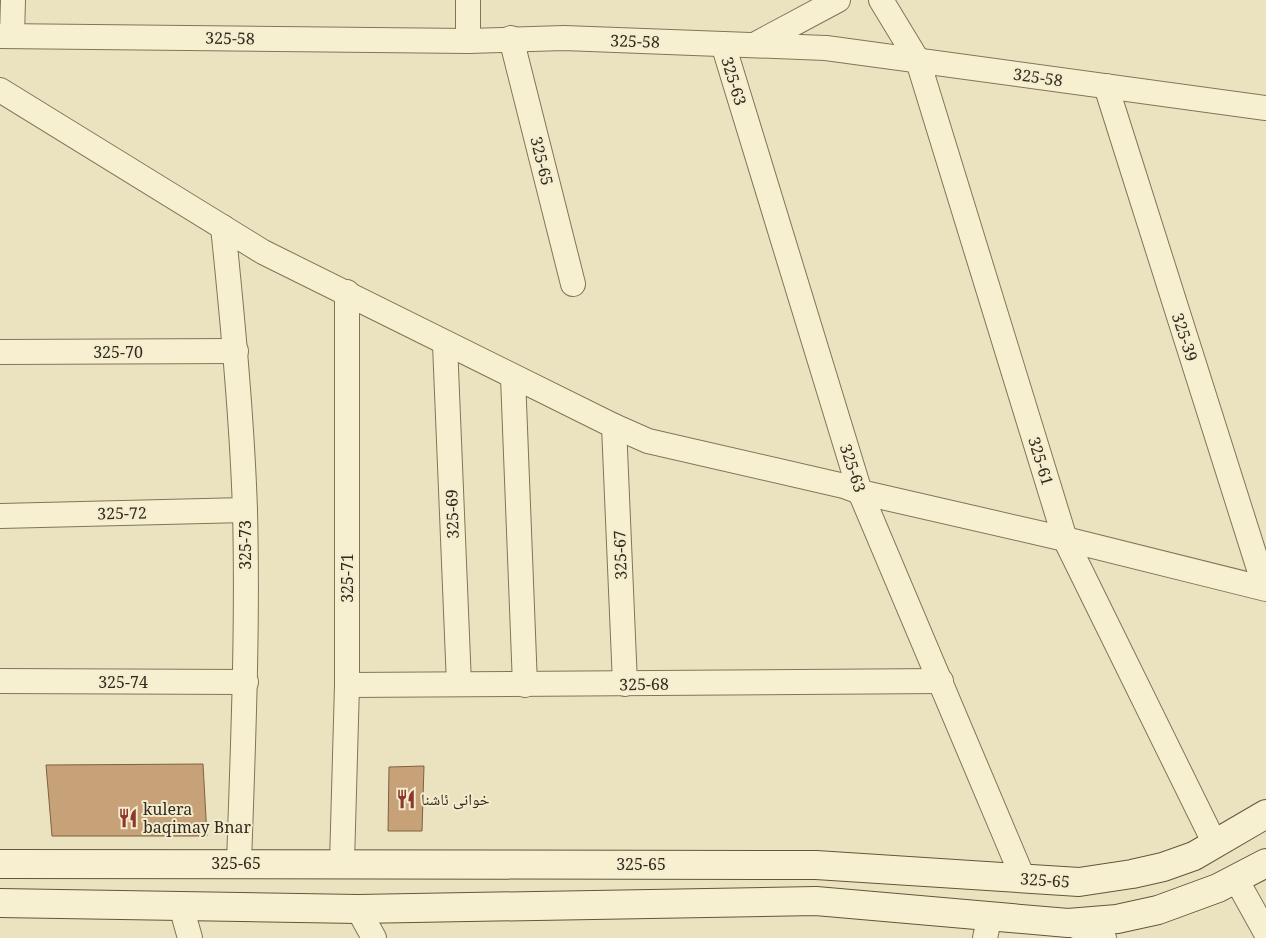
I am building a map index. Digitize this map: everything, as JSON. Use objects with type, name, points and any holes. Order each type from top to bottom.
[{"type":"street","points":[[6,36],[13,0]]},
{"type":"street","points":[[468,0],[468,41]]},
{"type":"street","points":[[754,45],[838,0]]},
{"type":"street","name":"325-61","points":[[880,0],[918,60],[1065,539],[1214,842]]},
{"type":"street","name":"325-58","points":[[6,36],[468,41],[511,38],[564,38],[826,48],[1266,108]]},
{"type":"street","name":"325-65","points":[[511,38],[574,284]]},
{"type":"street","name":"325-63","points":[[723,44],[860,492],[1023,878]]},
{"type":"street","name":"325-39","points":[[1106,86],[1266,588]]},
{"type":"street","points":[[0,90],[263,252],[347,292],[445,344],[648,441],[844,486],[860,492],[1266,588]]},
{"type":"street","name":"325-73","points":[[223,227],[236,351],[245,510],[246,682],[239,863]]},
{"type":"street","name":"325-71","points":[[342,863],[347,686],[347,292]]},
{"type":"street","name":"325-69","points":[[445,344],[459,684]]},
{"type":"street","name":"325-70","points":[[0,352],[236,351]]},
{"type":"street","points":[[513,377],[525,685]]},
{"type":"street","name":"325-67","points":[[614,426],[625,684]]},
{"type":"street","name":"325-72","points":[[0,516],[245,510]]},
{"type":"street","name":"325-74","points":[[0,681],[246,682]]},
{"type":"street","name":"325-68","points":[[347,686],[941,681]]},
{"type":"street","name":"325-65","points":[[0,864],[816,865],[1079,882],[1132,874],[1194,856],[1214,842],[1266,814]]},
{"type":"street","points":[[0,903],[358,909],[816,902],[988,926],[1117,919],[1158,910],[1196,897],[1266,863]]},
{"type":"street","points":[[816,865],[816,902]]},
{"type":"street","points":[[1236,879],[1266,933]]},
{"type":"street","points":[[180,906],[190,938]]},
{"type":"street","points":[[358,909],[374,938]]},
{"type":"street","points":[[1068,923],[1104,938]]},
{"type":"building","name":"kulera baqimay Bnar","points":[[203,764],[207,836],[52,836],[46,765]]},
{"type":"building","name":"خوانى ئاشنا","points":[[424,766],[422,831],[388,831],[389,767]]},
{"type":"place","name":"خوانى ئاشنا","points":[[406,799]]},
{"type":"place","name":"kulera baqimay Bnar","points":[[128,818]]}]
